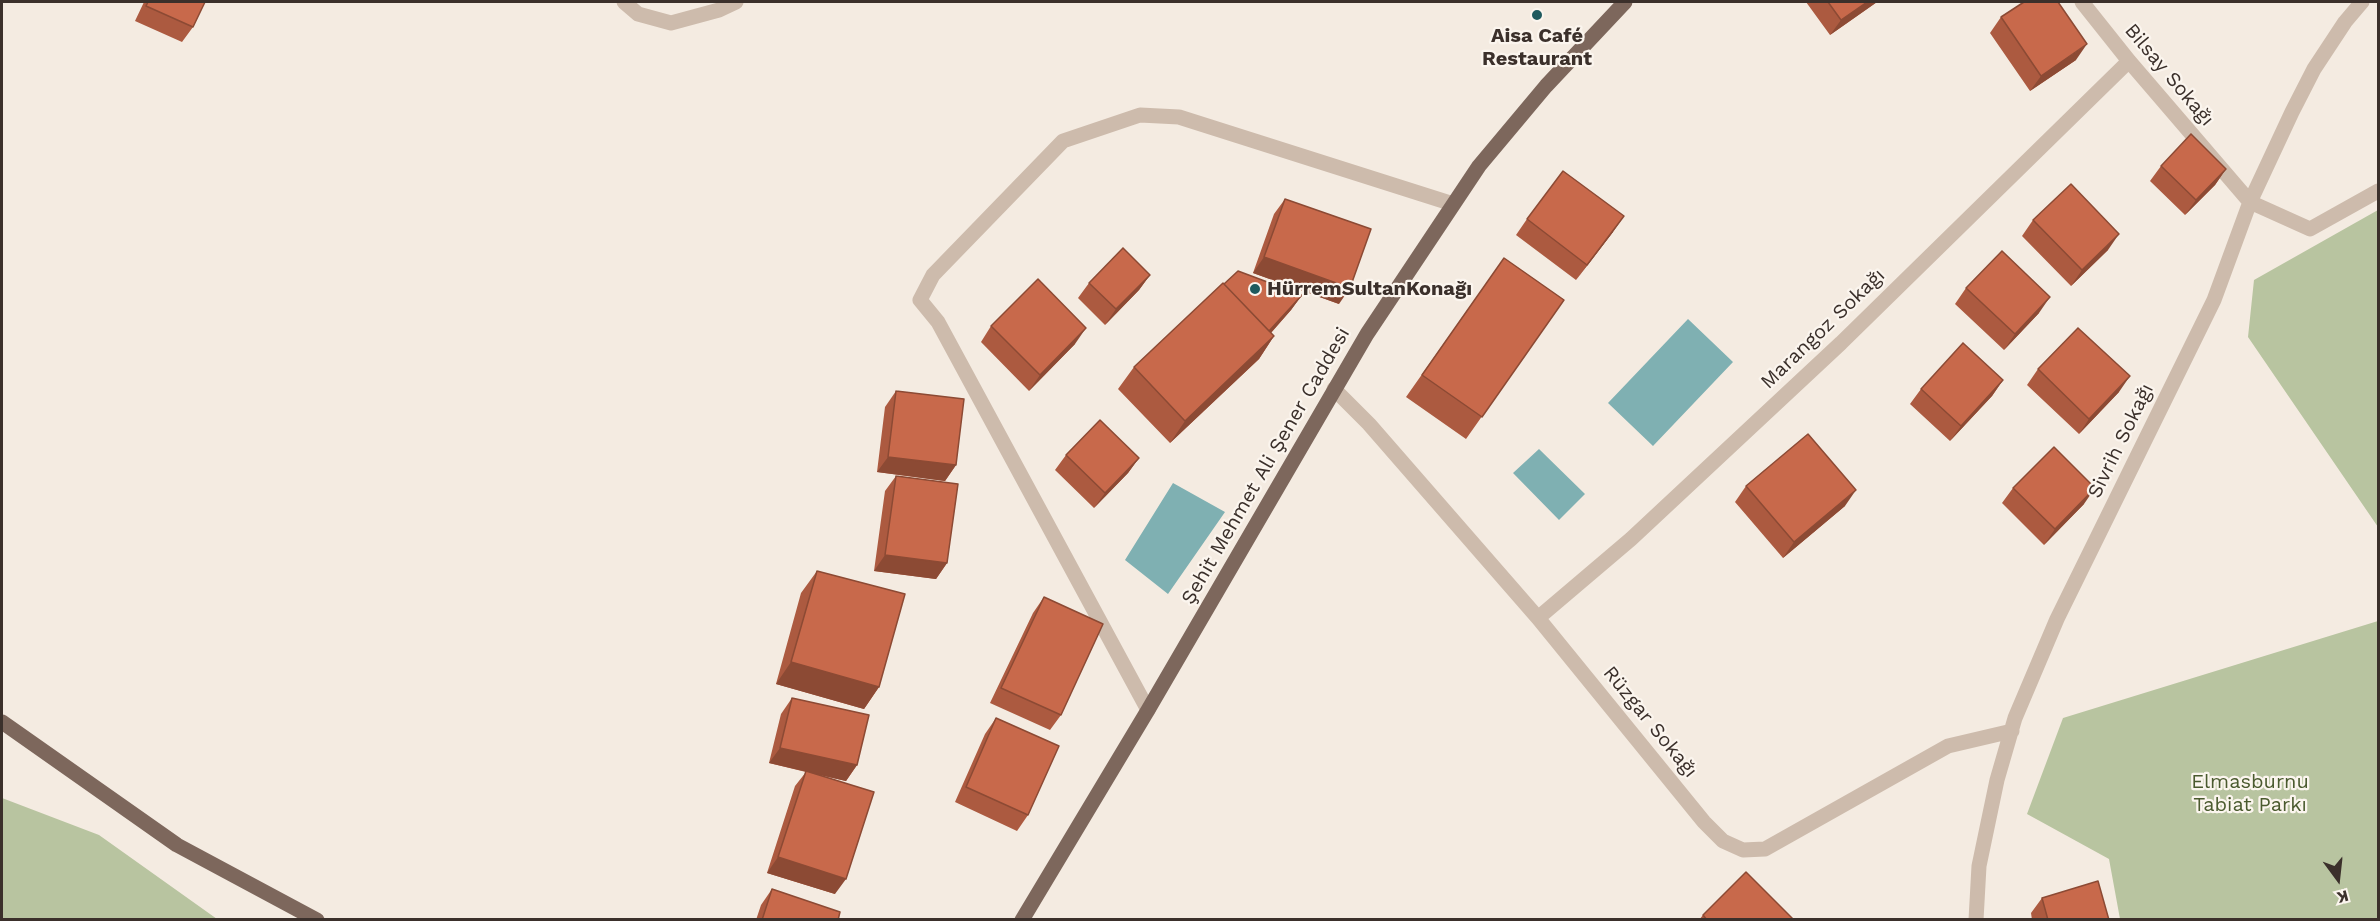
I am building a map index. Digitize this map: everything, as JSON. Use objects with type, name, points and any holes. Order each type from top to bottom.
[{"type":"main road","name":"Şehit Mehmet Ali Şener Caddesi","points":[[1022,920],[1148,710],[1367,333],[1479,166],[1584,43],[1624,2]]},
{"type":"main road","points":[[2,722],[177,846],[317,920]]},
{"type":"street","points":[[624,2],[638,14],[671,23],[719,10],[736,2]]},
{"type":"street","name":"Bilsay Sokağı","points":[[2082,2],[2129,61],[2250,202],[2310,229],[2379,191]]},
{"type":"street","name":"Sivrih Sokağı","points":[[1976,920],[1979,866],[1997,780],[2012,731],[2057,619],[2214,300],[2250,202],[2314,69],[2345,22],[2362,2]]},
{"type":"street","name":"Marangoz Sokağı","points":[[1538,618],[1631,538],[1832,351],[2129,61]]},
{"type":"street","points":[[1148,710],[938,322],[920,300],[933,275],[1063,141],[1140,115],[1179,117],[1453,204]]},
{"type":"street","name":"Rüzgar Sokağı","points":[[1334,389],[1369,424],[1538,618],[1704,822],[1723,842],[1743,850],[1765,849],[1948,746],[2012,731]]},
{"type":"green space","points":[[2378,210],[2378,527],[2248,337],[2254,280]]},
{"type":"green space","name":"Elmasburnu Tabiat Parkı","points":[[2378,621],[2378,919],[2120,919],[2109,859],[2027,814],[2063,718]]},
{"type":"green space","points":[[2,798],[99,835],[217,919],[2,919]]},
{"type":"water","points":[[1688,319],[1733,362],[1653,446],[1608,403]]},
{"type":"water","points":[[1539,449],[1585,494],[1559,520],[1513,473]]},
{"type":"water","points":[[1173,483],[1225,512],[1168,594],[1125,560]]},
{"type":"building","points":[[148,2],[205,2],[193,27],[146,6]]},
{"type":"building","points":[[1828,2],[1867,2],[1841,20]]},
{"type":"building","points":[[2024,2],[2058,2],[2087,44],[2041,76],[2001,17]]},
{"type":"building","points":[[2191,134],[2226,169],[2196,200],[2161,166]]},
{"type":"building","points":[[1563,171],[1624,216],[1587,265],[1527,219]]},
{"type":"building","points":[[2071,184],[2119,234],[2082,270],[2033,220]]},
{"type":"building","points":[[1285,199],[1371,229],[1350,288],[1264,257]]},
{"type":"building","points":[[1123,248],[1150,275],[1116,309],[1089,283]]},
{"type":"building","points":[[2002,251],[2050,297],[2015,334],[1966,288]]},
{"type":"building","points":[[1504,258],[1564,300],[1482,417],[1422,375]]},
{"type":"building","points":[[1238,271],[1302,295],[1269,331],[1224,284]]},
{"type":"building","points":[[1038,279],[1086,328],[1040,375],[991,326]]},
{"type":"building","points":[[1223,283],[1274,336],[1185,421],[1134,367]]},
{"type":"building","points":[[2078,328],[2130,376],[2089,419],[2038,369]]},
{"type":"building","points":[[1963,343],[2003,380],[1961,426],[1921,389]]},
{"type":"building","points":[[896,391],[964,399],[956,465],[888,457]]},
{"type":"building","points":[[1100,420],[1139,458],[1105,493],[1066,455]]},
{"type":"building","points":[[1808,434],[1856,490],[1794,542],[1746,486]]},
{"type":"building","points":[[2054,447],[2095,488],[2055,529],[2013,488]]},
{"type":"building","points":[[896,476],[958,484],[947,563],[885,555]]},
{"type":"building","points":[[817,571],[905,594],[879,687],[791,662]]},
{"type":"building","points":[[1044,597],[1103,624],[1061,715],[1001,688]]},
{"type":"building","points":[[792,698],[869,715],[857,765],[780,748]]},
{"type":"building","points":[[996,718],[1059,746],[1028,815],[966,787]]},
{"type":"building","points":[[806,771],[874,792],[846,879],[778,857]]},
{"type":"building","points":[[1746,872],[1794,920],[1707,920],[1703,915]]},
{"type":"building","points":[[2098,881],[2109,920],[2048,920],[2042,898]]},
{"type":"building","points":[[772,889],[840,912],[838,920],[762,920]]},
{"type":"place","name":"Aisa Café Restaurant","points":[[1537,15]]},
{"type":"place","name":"HürremSultanKonağı","points":[[1255,289]]}]
